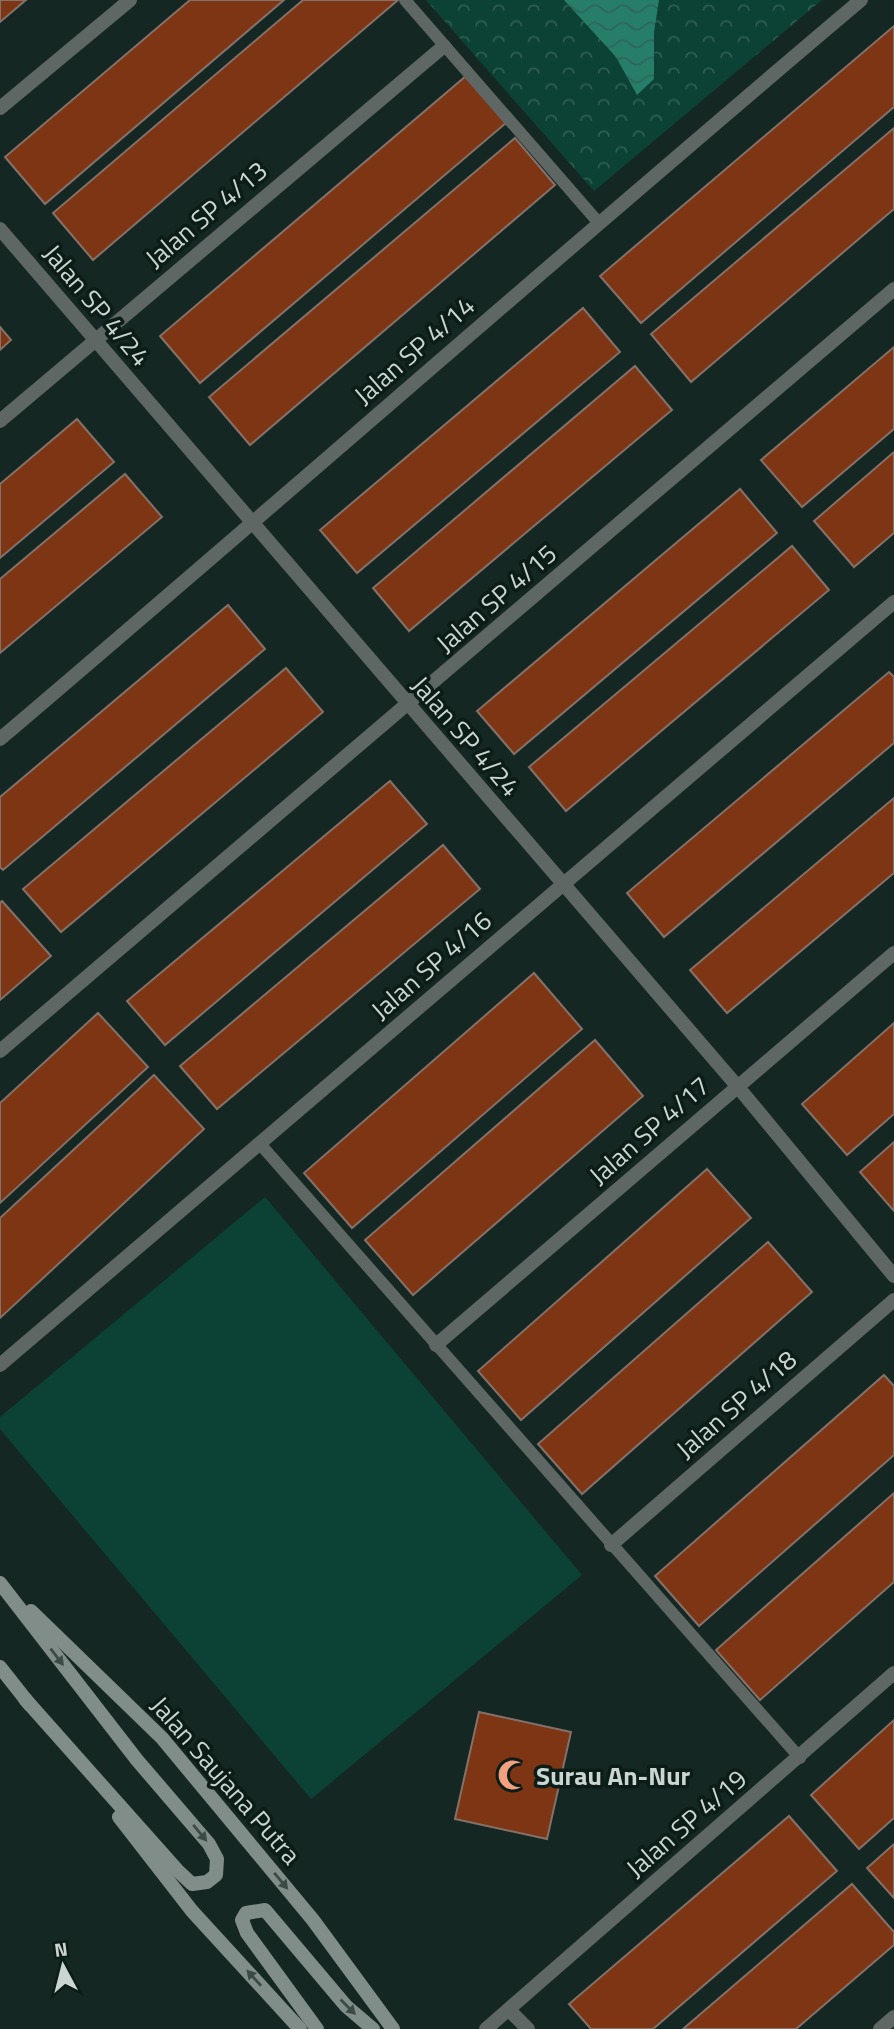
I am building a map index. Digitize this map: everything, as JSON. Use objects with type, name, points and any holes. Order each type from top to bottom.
[{"type":"main road","points":[[0,1582],[137,1760],[209,1844],[217,1859],[216,1875],[207,1882],[192,1884],[25,1699]]},
{"type":"main road","name":"Jalan Saujana Putra","points":[[0,1582],[162,1738],[313,1920],[393,2029]]},
{"type":"main road","points":[[0,1667],[192,1911],[300,2029]]},
{"type":"main road","points":[[317,2029],[247,1933],[242,1920],[246,1913],[265,1910],[271,1915],[346,2006],[373,2029]]},
{"type":"street","points":[[0,108],[130,0]]},
{"type":"street","name":"Jalan SP 4/14","points":[[0,739],[253,524],[597,222],[861,0]]},
{"type":"street","name":"Jalan SP 4/13","points":[[0,421],[444,46]]},
{"type":"street","name":"Jalan SP 4/24","points":[[0,229],[407,706],[738,1087],[894,1276]]},
{"type":"street","name":"Jalan SP 4/15","points":[[0,1051],[894,289]]},
{"type":"street","name":"Jalan SP 4/16","points":[[0,1365],[894,602]]},
{"type":"street","name":"Jalan SP 4/17","points":[[436,1345],[894,953]]},
{"type":"street","name":"Jalan SP 4/18","points":[[611,1545],[894,1300]]},
{"type":"street","name":"Jalan SP 4/19","points":[[486,2029],[800,1758],[894,1673]]},
{"type":"street","points":[[509,2010],[528,2029]]},
{"type":"street","points":[[880,2029],[894,2017]]},
{"type":"lane","points":[[405,0],[597,222]]},
{"type":"lane","points":[[261,1145],[800,1758]]},
{"type":"green space","points":[[426,0],[822,0],[594,191]]},
{"type":"green space","points":[[265,1197],[582,1575],[311,1799],[0,1429],[0,1417]]},
{"type":"water","points":[[564,0],[659,0],[654,32],[654,79],[637,95],[616,57]]},
{"type":"building","points":[[0,0],[26,0],[0,22]]},
{"type":"building","points":[[190,0],[284,0],[45,204],[5,157]]},
{"type":"building","points":[[303,0],[398,0],[93,260],[53,213]]},
{"type":"building","points":[[894,26],[894,107],[641,323],[600,276]]},
{"type":"building","points":[[466,76],[506,123],[200,383],[160,336]]},
{"type":"building","points":[[894,128],[894,209],[691,382],[651,334]]},
{"type":"building","points":[[515,138],[555,185],[250,445],[209,397]]},
{"type":"building","points":[[583,308],[620,352],[357,573],[320,530]]},
{"type":"building","points":[[0,327],[11,340],[0,350]]},
{"type":"building","points":[[894,347],[894,429],[802,507],[761,460]]},
{"type":"building","points":[[635,366],[672,410],[409,631],[373,588]]},
{"type":"building","points":[[77,419],[114,462],[0,558],[0,484]]},
{"type":"building","points":[[894,452],[894,533],[854,567],[814,521]]},
{"type":"building","points":[[125,474],[162,517],[0,653],[0,579]]},
{"type":"building","points":[[740,489],[777,533],[514,754],[477,711]]},
{"type":"building","points":[[792,546],[829,590],[566,811],[529,767]]},
{"type":"building","points":[[228,605],[265,649],[3,870],[0,867],[0,797]]},
{"type":"building","points":[[286,668],[323,712],[61,932],[23,889]]},
{"type":"building","points":[[889,672],[894,677],[894,743],[664,937],[627,893]]},
{"type":"building","points":[[390,781],[427,824],[165,1045],[127,1001]]},
{"type":"building","points":[[894,798],[894,873],[727,1013],[690,970]]},
{"type":"building","points":[[443,845],[480,889],[217,1109],[180,1066]]},
{"type":"building","points":[[2,901],[51,956],[0,1000],[0,903]]},
{"type":"building","points":[[534,973],[582,1029],[352,1228],[304,1173]]},
{"type":"building","points":[[98,1013],[148,1067],[0,1203],[0,1103]]},
{"type":"building","points":[[894,1023],[894,1114],[847,1155],[802,1104]]},
{"type":"building","points":[[595,1040],[643,1096],[413,1295],[365,1240]]},
{"type":"building","points":[[154,1075],[204,1129],[0,1318],[0,1218]]},
{"type":"building","points":[[894,1142],[894,1211],[860,1172]]},
{"type":"building","points":[[707,1169],[751,1218],[521,1420],[478,1371]]},
{"type":"building","points":[[768,1242],[812,1292],[582,1494],[538,1444]]},
{"type":"building","points":[[884,1375],[894,1386],[894,1455],[699,1626],[655,1576]]},
{"type":"building","points":[[894,1493],[894,1582],[760,1700],[716,1650]]},
{"type":"building","name":"Surau An-Nur","points":[[479,1712],[571,1732],[547,1839],[455,1819]]},
{"type":"building","points":[[894,1720],[894,1818],[859,1849],[811,1795]]},
{"type":"building","points":[[789,1816],[837,1871],[653,2029],[591,2029],[569,2004]]},
{"type":"building","points":[[894,1844],[894,1898],[867,1868]]},
{"type":"building","points":[[852,1884],[894,1932],[894,1945],[796,2029],[683,2029]]},
{"type":"place","name":"Surau An-Nur","points":[[513,1775]]}]
